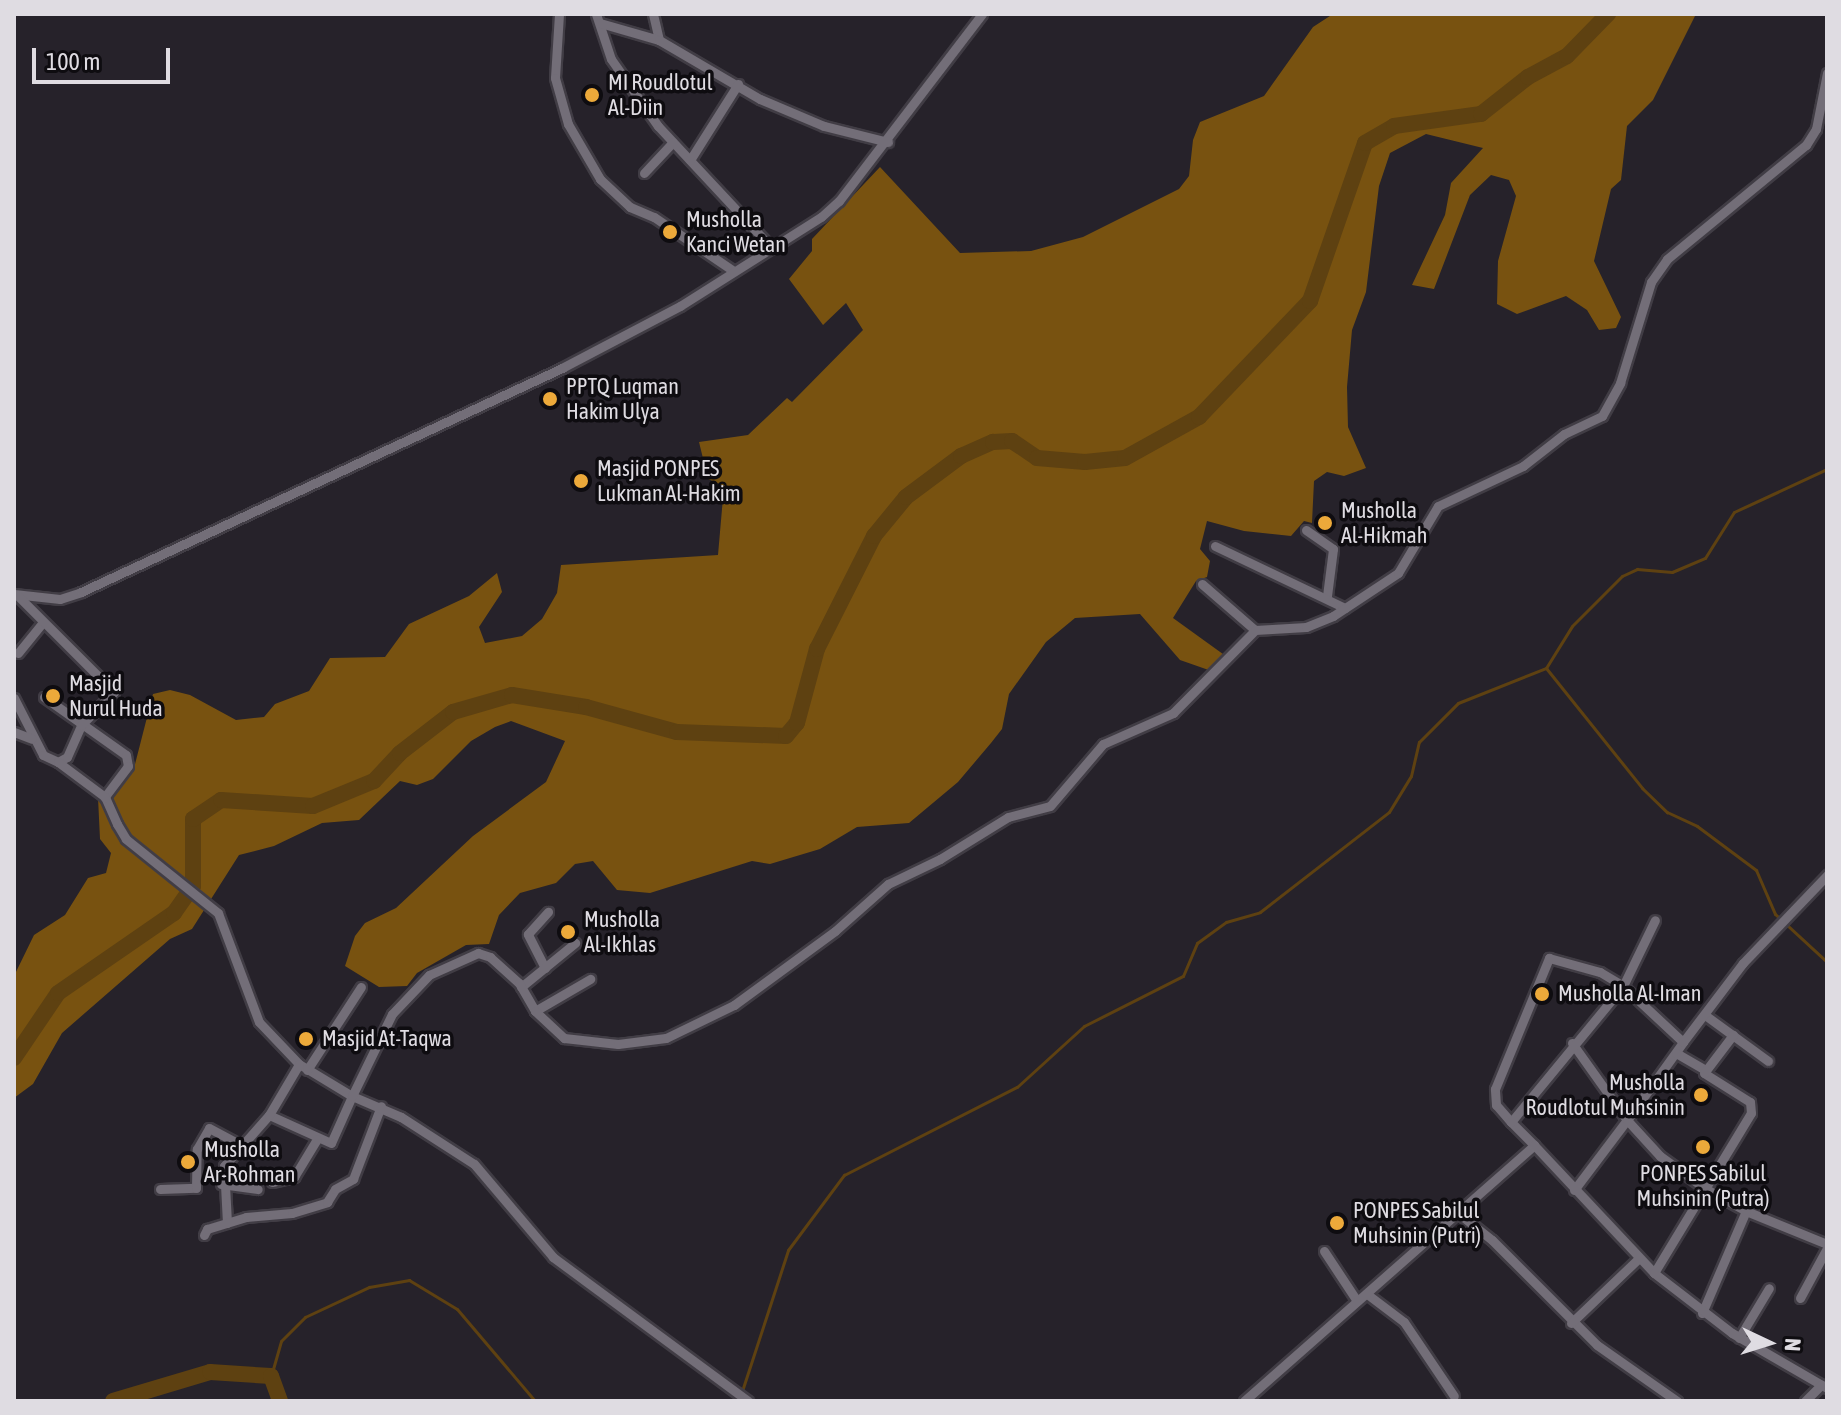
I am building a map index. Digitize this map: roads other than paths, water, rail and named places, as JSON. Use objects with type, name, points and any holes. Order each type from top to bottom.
[{"type":"street","points":[[559,14],[555,78],[568,124],[600,179],[616,198],[732,270]]},
{"type":"street","points":[[653,14],[659,40]]},
{"type":"street","points":[[16,595],[60,599],[234,523],[633,334],[821,217],[888,142],[982,14]]},
{"type":"street","points":[[598,19],[611,59],[673,142],[770,246]]},
{"type":"street","points":[[598,19],[659,40],[738,84],[824,126],[888,142]]},
{"type":"street","points":[[269,1115],[317,1139],[336,1141],[352,1096],[392,1014],[429,975],[478,953],[490,957],[521,987],[535,1011],[554,1033],[595,1043],[666,1038],[707,1022],[835,931],[888,884],[940,859],[1008,817],[1050,806],[1103,744],[1173,713],[1255,630],[1306,627],[1345,608],[1398,573],[1438,506],[1523,466],[1564,434],[1602,416],[1620,383],[1651,282],[1667,259],[1813,137],[1827,73]]},
{"type":"street","points":[[690,160],[738,84]]},
{"type":"street","points":[[644,173],[673,142]]},
{"type":"street","points":[[1306,530],[1333,549],[1327,596]]},
{"type":"street","points":[[1215,546],[1327,596],[1345,608]]},
{"type":"street","points":[[1202,584],[1255,630]]},
{"type":"street","points":[[16,595],[42,623],[85,658],[113,690],[81,725],[67,757],[58,762]]},
{"type":"street","points":[[18,653],[42,623]]},
{"type":"street","points":[[44,697],[127,757],[128,766],[105,797]]},
{"type":"street","points":[[14,698],[32,739],[43,755],[58,762],[105,797],[126,839],[205,900],[224,925],[259,1022],[303,1067],[352,1096],[381,1106],[474,1164],[553,1257],[748,1401]]},
{"type":"street","points":[[14,732],[32,739]]},
{"type":"street","points":[[1574,1190],[1743,963],[1827,875]]},
{"type":"street","points":[[545,968],[528,934],[548,912]]},
{"type":"street","points":[[1511,1122],[1572,1043],[1623,986],[1655,920]]},
{"type":"street","points":[[521,987],[575,943]]},
{"type":"street","points":[[1683,1042],[1623,986],[1600,972],[1549,958],[1495,1089],[1496,1105],[1654,1273],[1702,1313],[1739,1338],[1824,1386],[1805,1401]]},
{"type":"street","points":[[535,1011],[590,979]]},
{"type":"street","points":[[227,1223],[221,1184],[224,1166],[239,1144],[269,1115],[361,987]]},
{"type":"street","points":[[1705,1015],[1768,1061]]},
{"type":"street","points":[[1704,1069],[1733,1035]]},
{"type":"street","points":[[1572,1043],[1627,1120],[1660,1156],[1706,1189],[1746,1211],[1827,1246],[1800,1298]]},
{"type":"street","points":[[1654,1273],[1752,1109],[1704,1069],[1676,1053]]},
{"type":"street","points":[[204,1235],[227,1223],[327,1202],[335,1189],[353,1179],[381,1106]]},
{"type":"street","points":[[160,1189],[196,1188],[197,1149],[209,1128],[239,1144]]},
{"type":"street","points":[[272,1182],[294,1177],[317,1139]]},
{"type":"street","points":[[1244,1401],[1534,1145]]},
{"type":"street","points":[[221,1184],[258,1189]]},
{"type":"street","points":[[1702,1313],[1746,1211]]},
{"type":"street","points":[[1458,1213],[1492,1240],[1571,1323],[1677,1401]]},
{"type":"street","points":[[1324,1251],[1357,1301]]},
{"type":"street","points":[[1571,1323],[1638,1259]]},
{"type":"street","points":[[1739,1338],[1769,1288]]},
{"type":"street","points":[[1367,1294],[1404,1322],[1454,1396]]},
{"type":"waterway","points":[[14,1058],[58,993],[174,913],[193,886],[193,819],[221,800],[313,806],[374,781],[400,753],[453,712],[512,695],[586,707],[677,732],[786,736],[797,723],[817,649],[874,536],[906,497],[961,456],[993,442],[1012,441],[1037,458],[1085,462],[1125,458],[1199,417],[1310,301],[1365,143],[1394,126],[1481,114],[1528,77],[1567,56],[1608,14]]},
{"type":"waterway","points":[[742,1391],[788,1250],[844,1175],[1017,1087],[1084,1026],[1183,976],[1197,943],[1226,922],[1260,912],[1389,812],[1411,776],[1419,742],[1458,703],[1546,668],[1572,626],[1622,576],[1637,569],[1672,572],[1705,558],[1734,512],[1827,469]]},
{"type":"waterway","points":[[1546,668],[1642,788],[1667,812],[1697,826],[1756,870],[1775,914],[1827,962]]},
{"type":"waterway","points":[[271,1376],[281,1341],[305,1317],[369,1287],[409,1280],[457,1309],[535,1401]]},
{"type":"waterway","points":[[113,1401],[210,1372],[271,1376],[280,1401]]},
{"type":"place","name":"MI Roudlotul Al-Diin","points":[[592,95]]},
{"type":"place","name":"Musholla Kanci Wetan","points":[[670,232]]},
{"type":"place","name":"PPTQ Luqman Hakim Ulya","points":[[550,399]]},
{"type":"place","name":"Masjid PONPES Lukman Al-Hakim","points":[[581,481]]},
{"type":"place","name":"Musholla Al-Hikmah","points":[[1325,523]]},
{"type":"place","name":"Masjid Nurul Huda","points":[[53,696]]},
{"type":"place","name":"Musholla Al-Ikhlas","points":[[568,932]]},
{"type":"place","name":"Musholla Al-Iman","points":[[1542,994]]},
{"type":"place","name":"Masjid At-Taqwa","points":[[306,1039]]},
{"type":"place","name":"Musholla Roudlotul Muhsinin","points":[[1701,1095]]},
{"type":"place","name":"PONPES Sabilul Muhsinin (Putra)","points":[[1703,1147]]},
{"type":"place","name":"Musholla Ar-Rohman","points":[[188,1162]]},
{"type":"place","name":"PONPES Sabilul Muhsinin (Putri)","points":[[1337,1223]]}]
